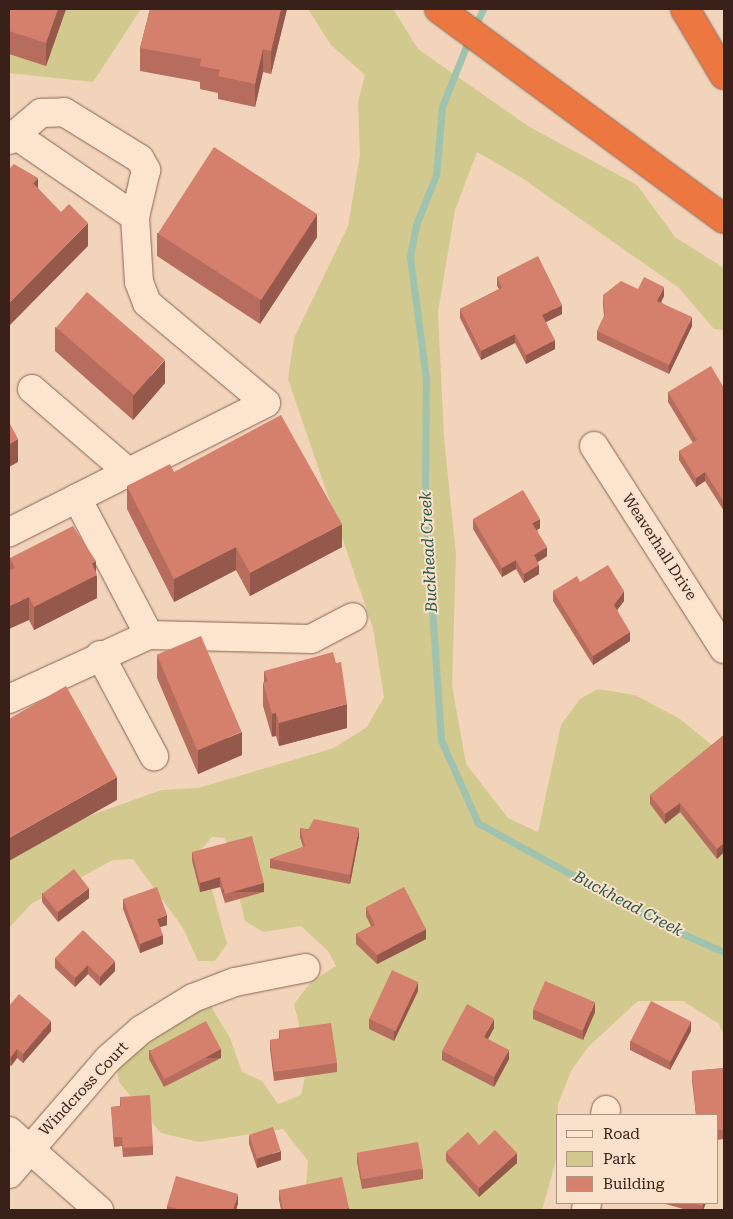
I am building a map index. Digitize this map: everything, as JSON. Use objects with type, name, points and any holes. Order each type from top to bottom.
[{"type":"highway","points":[[440,9],[724,219]]},
{"type":"highway","points":[[685,9],[724,75]]},
{"type":"street","points":[[9,532],[266,403],[147,303],[139,282],[134,217],[146,170],[140,159],[64,112],[41,113],[11,137],[134,217]]},
{"type":"street","points":[[32,389],[128,472]]},
{"type":"street","name":"Weaverhall Drive","points":[[594,446],[724,648]]},
{"type":"street","points":[[77,498],[149,635]]},
{"type":"street","points":[[9,699],[100,655],[149,635],[311,639],[353,617]]},
{"type":"street","points":[[100,655],[154,756]]},
{"type":"street","name":"Windcross Court","points":[[9,1174],[108,1059],[166,1013],[235,982],[306,968]]},
{"type":"street","points":[[9,1131],[99,1210]]},
{"type":"green space","points":[[9,9],[141,9],[93,82],[9,73]]},
{"type":"green space","points":[[308,9],[393,9],[418,49],[528,126],[637,185],[675,237],[724,268],[724,330],[714,329],[679,288],[522,178],[477,152],[455,210],[438,312],[444,438],[456,554],[452,685],[466,764],[508,818],[538,832],[561,725],[580,699],[598,689],[635,695],[680,719],[724,755],[724,1036],[719,1024],[683,1001],[638,1001],[588,1047],[571,1071],[558,1104],[558,1114],[556,1114],[556,1160],[542,1210],[304,1210],[308,1161],[283,1129],[199,1142],[161,1133],[119,1082],[117,1068],[186,1009],[210,1005],[230,1038],[242,1072],[262,1081],[278,1104],[301,1095],[308,1062],[294,1004],[311,982],[336,966],[328,951],[301,926],[263,932],[245,921],[225,838],[212,837],[201,850],[227,944],[215,961],[198,961],[183,928],[133,859],[113,860],[31,904],[9,928],[9,845],[161,790],[198,788],[334,748],[367,727],[384,697],[373,628],[288,379],[294,338],[348,226],[360,155],[358,102],[365,75],[331,45]]},
{"type":"building","points":[[9,9],[58,9],[46,43],[9,31]]},
{"type":"building","points":[[150,9],[281,9],[271,51],[263,49],[255,84],[218,76],[220,70],[200,66],[201,59],[140,48]]},
{"type":"building","points":[[214,147],[317,214],[261,300],[158,233]]},
{"type":"building","points":[[14,164],[38,178],[33,183],[61,212],[69,204],[88,223],[9,303],[9,169]]},
{"type":"building","points":[[538,256],[562,305],[542,315],[555,340],[526,355],[515,334],[481,351],[460,309],[502,288],[497,277]]},
{"type":"building","points":[[644,277],[664,287],[657,301],[692,317],[669,365],[597,331],[605,314],[603,295],[621,281],[638,289]]},
{"type":"building","points":[[87,292],[165,360],[134,395],[56,327]]},
{"type":"building","points":[[711,366],[724,388],[724,502],[705,472],[696,478],[679,451],[697,440],[668,392]]},
{"type":"building","points":[[281,415],[342,524],[250,573],[236,547],[174,579],[127,486],[170,464],[174,472]]},
{"type":"building","points":[[9,422],[18,439],[9,444]]},
{"type":"building","points":[[523,490],[540,519],[532,523],[547,547],[534,555],[539,565],[524,574],[516,560],[502,568],[473,519]]},
{"type":"building","points":[[73,526],[96,561],[92,563],[97,575],[34,607],[29,597],[9,606],[9,571],[15,568],[10,558]]},
{"type":"building","points":[[608,565],[624,591],[614,605],[630,632],[593,656],[553,591],[577,576],[580,582]]},
{"type":"building","points":[[201,636],[242,732],[197,750],[157,655]]},
{"type":"building","points":[[333,652],[336,663],[341,662],[347,704],[279,723],[276,713],[272,714],[263,683],[268,681],[264,671]]},
{"type":"building","points":[[66,686],[117,777],[9,838],[9,719]]},
{"type":"building","points":[[724,735],[724,845],[717,849],[680,803],[665,814],[650,795]]},
{"type":"building","points":[[314,819],[359,828],[350,875],[270,859],[305,846],[300,828],[308,830]]},
{"type":"building","points":[[252,836],[264,883],[225,894],[220,877],[200,883],[192,852]]},
{"type":"building","points":[[74,869],[89,888],[57,913],[42,894]]},
{"type":"building","points":[[157,887],[167,915],[157,919],[163,935],[140,944],[123,899]]},
{"type":"building","points":[[404,887],[426,929],[377,955],[356,934],[375,925],[366,907]]},
{"type":"building","points":[[83,930],[115,961],[100,977],[88,965],[75,978],[55,958]]},
{"type":"building","points":[[392,970],[418,982],[395,1031],[369,1019]]},
{"type":"building","points":[[545,981],[595,1002],[583,1031],[533,1010]]},
{"type":"building","points":[[19,994],[51,1021],[23,1054],[17,1049],[11,1057],[9,1055],[9,1006]]},
{"type":"building","points":[[651,1001],[691,1021],[671,1062],[631,1041]]},
{"type":"building","points":[[467,1004],[494,1019],[484,1037],[509,1050],[494,1077],[442,1051]]},
{"type":"building","points":[[206,1021],[221,1049],[165,1079],[149,1051]]},
{"type":"building","points":[[331,1023],[337,1063],[274,1072],[270,1040],[280,1038],[279,1030]]},
{"type":"building","points":[[724,1068],[724,1130],[718,1130],[718,1114],[696,1114],[692,1071]]},
{"type":"building","points":[[150,1095],[153,1146],[123,1148],[122,1137],[114,1137],[111,1107],[121,1106],[120,1097]]},
{"type":"building","points":[[273,1127],[281,1151],[257,1159],[249,1135]]},
{"type":"building","points":[[495,1130],[517,1153],[479,1188],[446,1152],[468,1132],[479,1145]]},
{"type":"building","points":[[418,1142],[423,1169],[362,1179],[357,1153]]},
{"type":"building","points":[[176,1176],[238,1194],[233,1210],[181,1210],[167,1206]]},
{"type":"building","points":[[342,1177],[349,1208],[337,1210],[283,1210],[279,1190]]},
{"type":"waterway","name":"Buckhead Creek","points":[[473,29],[483,9]]},
{"type":"waterway","name":"Buckhead Creek","points":[[469,39],[442,107],[436,175],[416,225],[410,257],[426,378],[425,505],[441,740],[478,823],[665,926],[724,952]]}]
